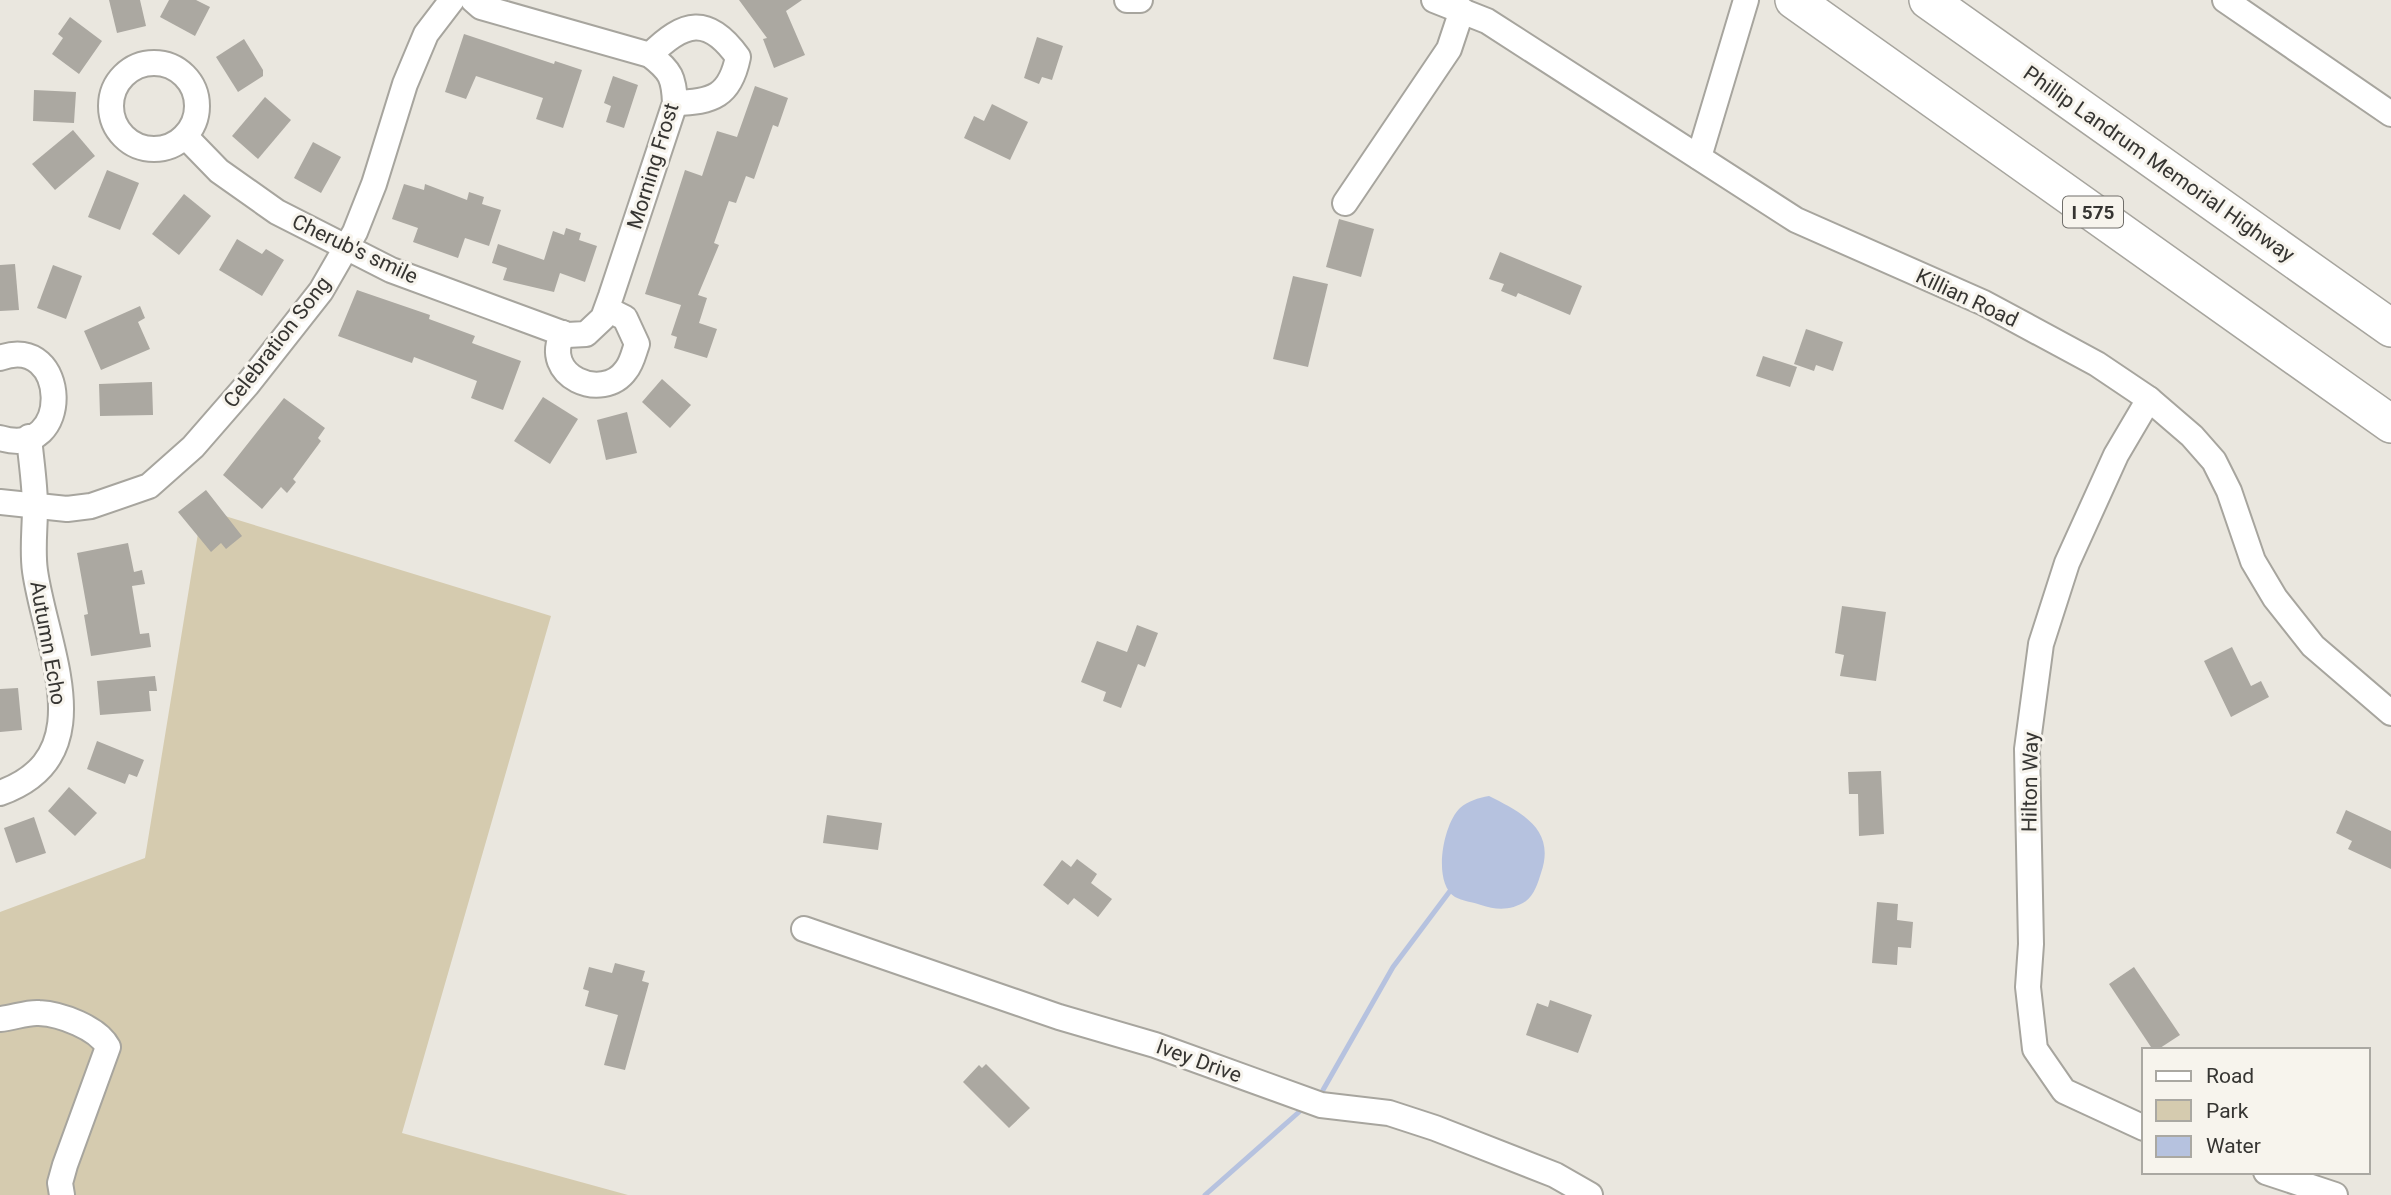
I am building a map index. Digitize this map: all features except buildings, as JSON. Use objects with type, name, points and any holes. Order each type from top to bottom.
[{"type":"highway","name":"I 575","points":[[1794,0],[2391,424]]},
{"type":"highway","name":"Phillip Landrum Memorial Highway","points":[[1928,0],[2391,328]]},
{"type":"street","name":"Celebration Song","points":[[0,502],[67,509],[90,506],[149,486],[193,447],[247,385],[321,291],[346,246],[374,184],[405,84],[426,34],[452,0]]},
{"type":"street","points":[[473,0],[481,7],[650,55],[669,36],[683,28],[698,28],[723,36],[738,57],[733,81],[711,99],[675,103]]},
{"type":"street","points":[[1126,0],[1139,0]]},
{"type":"street","name":"Killian Road","points":[[1434,0],[1487,21],[1699,157],[1754,196],[1796,220],[1983,303],[2097,364],[2148,399],[2192,436],[2214,461],[2230,491],[2253,561],[2275,598],[2313,646],[2391,713]]},
{"type":"street","points":[[1699,157],[1746,0]]},
{"type":"street","points":[[2225,0],[2391,114]]},
{"type":"street","points":[[1345,203],[1449,49],[1462,10]]},
{"type":"street","name":"Morning Frost","points":[[575,334],[596,328],[607,309],[675,103],[674,80],[663,65],[650,55]]},
{"type":"street","name":"Cherub's smile","points":[[185,136],[219,171],[277,212],[391,270],[575,334]]},
{"type":"street","points":[[575,334],[556,345],[557,360],[567,374],[594,385],[611,383],[626,371],[637,344],[625,318],[607,309]]},
{"type":"street","points":[[0,358],[23,356],[38,363],[50,375],[56,391],[55,408],[48,423],[30,437],[20,440],[0,438]]},
{"type":"street","name":"Hilton Way","points":[[2142,1127],[2064,1091],[2035,1049],[2028,987],[2031,944],[2027,749],[2041,644],[2067,563],[2116,455],[2148,399]]},
{"type":"street","name":"Autumn Echo","points":[[0,793],[21,785],[44,766],[57,747],[60,726],[61,695],[35,571],[35,505],[30,437]]},
{"type":"street","name":"Ivey Drive","points":[[804,929],[1059,1017],[1155,1045],[1321,1105],[1389,1113],[1435,1128],[1555,1175],[1590,1195]]},
{"type":"street","points":[[0,1019],[37,1013],[55,1015],[96,1034],[108,1047],[65,1165],[60,1183],[62,1195]]},
{"type":"street","points":[[2272,1174],[2335,1195]]},
{"type":"green space","points":[[202,509],[551,616],[402,1133],[628,1195],[0,1195],[0,912],[145,858]]},
{"type":"water","points":[[1489,796],[1524,816],[1540,834],[1544,845],[1540,877],[1533,892],[1526,901],[1504,909],[1455,897],[1448,890],[1442,867],[1445,839],[1454,816],[1466,803]]},
{"type":"waterway","points":[[1323,1090],[1393,967],[1450,891]]},
{"type":"waterway","points":[[1205,1195],[1299,1112]]}]
